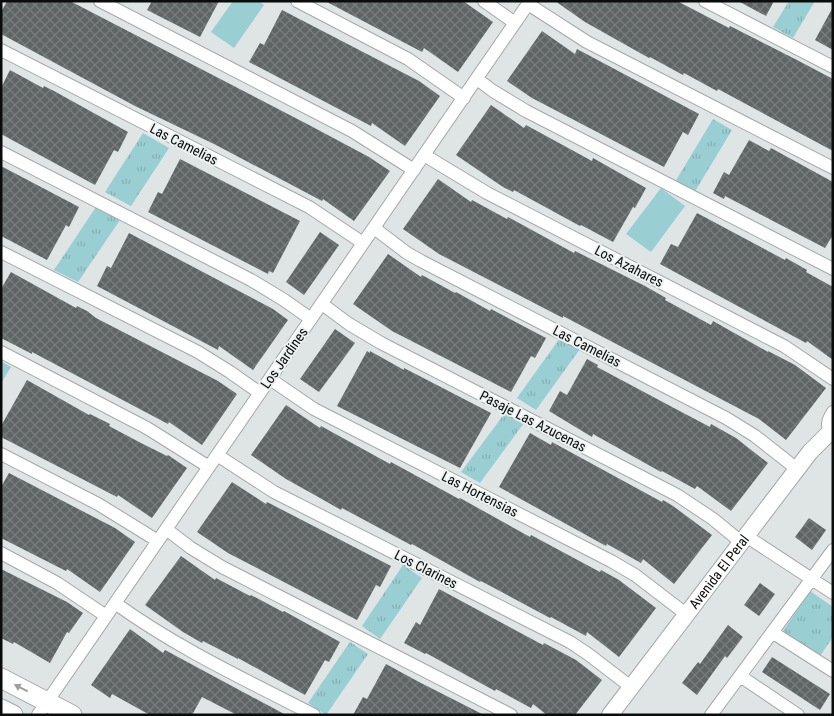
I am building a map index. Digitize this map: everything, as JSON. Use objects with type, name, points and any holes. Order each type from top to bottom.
[{"type":"main road","points":[[1,678],[42,708],[72,715]]},
{"type":"main road","points":[[1,709],[13,715]]},
{"type":"street","points":[[100,1],[352,131],[414,170]]},
{"type":"street","points":[[297,1],[408,59],[464,98]]},
{"type":"street","points":[[484,1],[515,24]]},
{"type":"street","points":[[704,1],[833,67]]},
{"type":"street","points":[[529,3],[587,42],[833,168]]},
{"type":"street","name":"Los Jardines","points":[[42,708],[529,3]]},
{"type":"street","name":"Las Camelias","points":[[1,50],[309,207],[363,244]]},
{"type":"street","points":[[477,79],[526,111],[833,269]]},
{"type":"street","points":[[1,152],[251,280],[311,319]]},
{"type":"street","name":"Los Azahares","points":[[424,155],[487,193],[784,346],[833,379]]},
{"type":"street","name":"Las Camelias","points":[[374,228],[421,261],[726,418],[755,436],[797,469]]},
{"type":"street","points":[[1,252],[198,352],[260,393]]},
{"type":"street","name":"Pasaje Las Azucenas","points":[[322,304],[349,324],[381,343],[677,495],[744,539],[833,593]]},
{"type":"street","points":[[1,352],[141,425],[209,467]]},
{"type":"street","name":"Las Hortensias","points":[[270,379],[322,414],[611,561],[641,579],[686,614]]},
{"type":"street","name":"Avenida El Peral","points":[[610,715],[810,452],[832,431],[828,421],[833,412]]},
{"type":"street","points":[[1,454],[98,504],[158,541]]},
{"type":"street","name":"Los Clarines","points":[[217,455],[274,492],[570,642],[631,687]]},
{"type":"street","points":[[166,529],[191,548],[222,567],[511,715]]},
{"type":"street","points":[[711,715],[833,550]]},
{"type":"street","points":[[1,553],[57,583],[106,616]]},
{"type":"street","points":[[115,603],[172,641],[314,715]]},
{"type":"street","points":[[772,632],[833,671]]},
{"type":"street","points":[[740,676],[798,715]]},
{"type":"green space","points":[[233,1],[259,1],[264,5],[234,48],[211,32]]},
{"type":"green space","points":[[789,1],[815,1],[793,38],[773,27]]},
{"type":"green space","points":[[713,119],[732,130],[694,193],[675,182]]},
{"type":"green space","points":[[143,133],[169,148],[131,206],[105,192]]},
{"type":"green space","points":[[661,188],[685,206],[651,252],[626,234]]},
{"type":"green space","points":[[96,207],[120,220],[78,282],[54,270]]},
{"type":"green space","points":[[560,338],[580,349],[536,410],[517,398]]},
{"type":"green space","points":[[1,361],[11,367],[1,383]]},
{"type":"green space","points":[[505,413],[524,423],[480,483],[461,472]]},
{"type":"green space","points":[[403,565],[422,578],[380,639],[362,626]]},
{"type":"green space","points":[[810,591],[833,607],[833,637],[820,656],[783,631]]},
{"type":"green space","points":[[350,642],[368,654],[326,715],[308,703]]},
{"type":"building","points":[[7,1],[70,1],[309,125],[369,157],[390,171],[354,221],[323,199],[322,201],[216,145],[135,106],[1,34],[1,12]]},
{"type":"building","points":[[152,1],[219,1],[200,37],[147,10]]},
{"type":"building","points":[[325,1],[463,1],[493,22],[458,72],[424,48],[422,52]]},
{"type":"building","points":[[555,1],[677,1],[833,79],[833,151],[718,89],[717,91],[684,73],[683,75],[649,58],[585,22]]},
{"type":"building","points":[[738,1],[774,1],[766,16]]},
{"type":"building","points":[[833,7],[833,50],[815,40]]},
{"type":"building","points":[[282,10],[419,81],[440,96],[405,146],[372,123],[371,126],[249,62],[260,43],[264,45]]},
{"type":"building","points":[[542,31],[575,54],[577,49],[699,114],[688,135],[683,132],[664,167],[532,98],[507,81]]},
{"type":"building","points":[[10,70],[43,88],[44,86],[54,91],[128,132],[118,152],[114,150],[95,185],[1,134],[1,88]]},
{"type":"building","points":[[491,105],[524,128],[526,125],[592,161],[593,158],[646,188],[613,242],[514,190],[513,192],[503,187],[456,155]]},
{"type":"building","points":[[749,140],[769,151],[771,148],[833,182],[833,235],[825,248],[725,196],[724,199],[713,193],[724,172],[729,175]]},
{"type":"building","points":[[180,159],[300,221],[273,273],[269,271],[268,274],[148,212],[158,192],[162,194]]},
{"type":"building","points":[[1,166],[79,207],[69,227],[66,225],[47,260],[1,236]]},
{"type":"building","points":[[438,179],[471,202],[472,200],[507,219],[508,217],[574,253],[575,251],[645,286],[666,298],[665,300],[711,325],[713,321],[795,365],[826,388],[786,440],[759,419],[563,316],[563,318],[439,254],[403,229]]},
{"type":"building","points":[[697,213],[785,260],[786,258],[833,287],[833,360],[807,341],[806,343],[660,264],[671,244],[678,247]]},
{"type":"building","points":[[320,232],[339,245],[304,295],[286,282]]},
{"type":"building","points":[[129,233],[273,309],[288,320],[253,370],[219,346],[218,350],[97,286],[107,266],[111,268]]},
{"type":"building","points":[[388,254],[421,277],[422,275],[546,338],[535,358],[531,356],[511,392],[392,331],[353,304]]},
{"type":"building","points":[[11,272],[76,308],[77,306],[87,311],[96,318],[218,381],[237,394],[202,445],[169,422],[168,424],[32,352],[32,354],[1,338],[1,289]]},
{"type":"building","points":[[335,329],[355,343],[319,392],[300,379]]},
{"type":"building","points":[[367,351],[491,413],[460,468],[337,406]]},
{"type":"building","points":[[587,359],[598,365],[597,367],[674,408],[710,427],[711,424],[736,438],[768,463],[731,511],[697,486],[695,489],[661,472],[593,434],[592,437],[549,411],[560,391],[567,395]]},
{"type":"building","points":[[27,380],[89,415],[110,424],[109,426],[139,442],[168,455],[187,468],[152,518],[118,495],[117,497],[1,437],[1,426]]},
{"type":"building","points":[[286,405],[320,428],[321,426],[390,464],[391,462],[530,537],[531,535],[600,572],[601,570],[619,580],[656,608],[619,657],[587,632],[586,636],[342,508],[341,510],[286,479],[251,455]]},
{"type":"building","points":[[530,433],[551,445],[552,442],[662,502],[663,500],[712,535],[674,584],[643,559],[641,563],[607,544],[606,546],[499,487]]},
{"type":"building","points":[[9,473],[115,528],[135,542],[100,592],[67,569],[66,571],[1,538],[1,487]]},
{"type":"building","points":[[232,482],[266,504],[267,502],[391,566],[380,587],[376,585],[357,620],[228,553],[197,532]]},
{"type":"building","points":[[809,518],[826,530],[812,550],[795,537]]},
{"type":"building","points":[[181,556],[215,580],[216,578],[284,611],[340,642],[329,662],[325,660],[305,695],[238,658],[203,641],[202,643],[145,605]]},
{"type":"building","points":[[1,569],[67,602],[83,613],[69,633],[67,632],[50,663],[14,642],[13,644],[1,638]]},
{"type":"building","points":[[760,583],[775,594],[759,616],[744,605]]},
{"type":"building","points":[[439,589],[543,645],[544,643],[576,660],[602,680],[575,715],[547,715],[533,704],[531,708],[496,689],[495,691],[404,643],[416,622],[420,625]]},
{"type":"building","points":[[728,625],[743,637],[727,658],[725,656],[697,695],[682,683],[698,662],[700,664]]},
{"type":"building","points":[[130,629],[163,653],[165,650],[286,715],[237,715],[202,697],[192,715],[150,715],[112,694],[110,698],[91,685]]},
{"type":"building","points":[[772,657],[830,694],[820,710],[762,672]]},
{"type":"building","points":[[386,664],[484,715],[353,715],[363,697],[367,699]]}]
